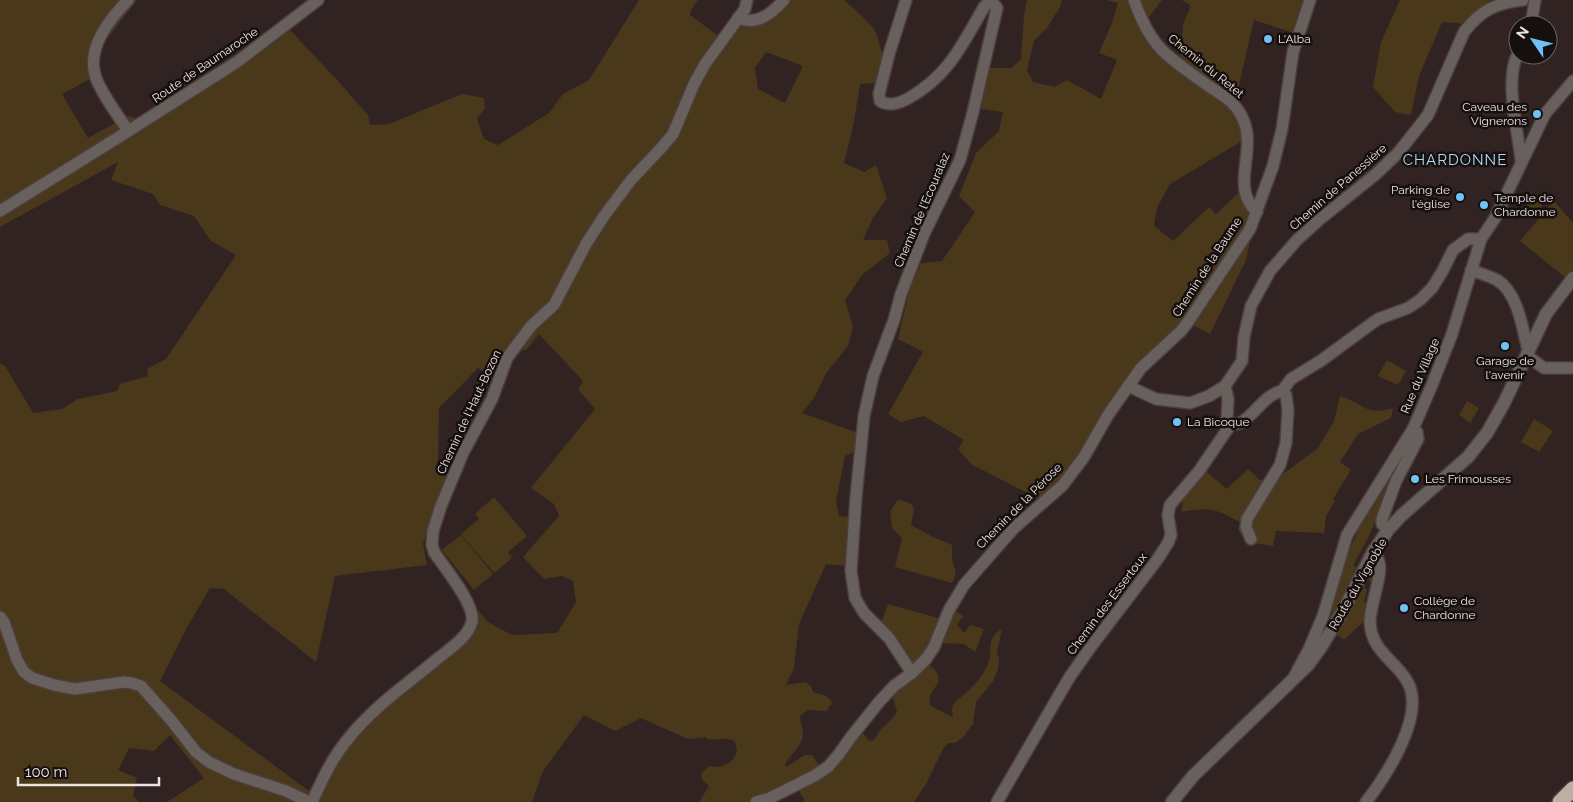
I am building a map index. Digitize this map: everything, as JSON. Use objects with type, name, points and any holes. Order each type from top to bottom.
[{"type":"highway","points":[[1560,802],[1573,789]]},
{"type":"street","points":[[128,0],[113,16],[99,38],[93,60],[95,75],[128,131]]},
{"type":"street","name":"Route de Baumaroche","points":[[0,211],[237,62],[318,0]]},
{"type":"street","name":"Chemin de l'Haut-Bozon","points":[[310,802],[331,763],[358,728],[459,640],[470,627],[472,616],[468,602],[434,552],[432,545],[433,531],[441,506],[462,453],[492,399],[507,358],[532,326],[554,305],[586,244],[604,216],[631,180],[673,134],[694,84],[705,64],[745,9],[747,0]]},
{"type":"street","points":[[738,18],[746,22],[757,20],[775,10],[784,0]]},
{"type":"street","name":"Chemin de l'Ecouralaz","points":[[906,0],[879,94],[880,101],[886,105],[902,102],[925,89],[942,73],[959,50],[984,7],[988,3],[993,3],[997,8],[960,160],[924,234],[901,294],[894,320],[873,376],[864,416],[851,571],[855,598],[864,613],[889,638],[912,673]]},
{"type":"street","name":"Chemin du Retet","points":[[1134,0],[1149,33],[1161,50],[1231,101],[1242,115],[1248,139],[1244,191],[1248,203],[1257,212]]},
{"type":"street","name":"Chemin de la Baume","points":[[1128,386],[1142,368],[1188,322],[1250,228],[1273,166],[1282,129],[1293,52],[1310,0]]},
{"type":"street","name":"Chemin de Panessière","points":[[1128,386],[1156,399],[1190,403],[1209,396],[1225,386],[1242,360],[1244,337],[1251,306],[1270,271],[1297,240],[1376,174],[1398,153],[1428,115],[1464,32],[1473,20],[1492,6],[1523,0]]},
{"type":"street","points":[[1533,15],[1535,0]]},
{"type":"street","points":[[1515,65],[1512,79],[1512,94],[1521,162]]},
{"type":"street","name":"Rue du Village","points":[[1292,682],[1324,616],[1348,535],[1413,429],[1448,347],[1481,239],[1495,218],[1545,114],[1572,83]]},
{"type":"street","points":[[1225,386],[1228,399],[1227,420],[1232,424],[1240,423],[1269,398],[1282,391],[1291,379],[1322,360],[1378,319],[1408,308],[1419,301],[1432,288],[1453,250],[1468,239],[1481,239]]},
{"type":"street","points":[[1471,270],[1496,280],[1507,288],[1513,297],[1527,352],[1544,368],[1573,368]]},
{"type":"street","name":"Route du Vignoble","points":[[1172,802],[1193,776],[1308,665],[1344,609],[1373,552],[1388,530],[1402,515],[1468,457],[1487,433],[1504,403],[1546,314],[1573,278]]},
{"type":"street","name":"Chemin de la Pérose","points":[[756,802],[770,798],[828,767],[879,702],[894,686],[912,673],[926,659],[934,647],[964,584],[1014,528],[1062,486],[1084,457],[1108,415],[1128,386]]},
{"type":"street","points":[[1251,539],[1246,527],[1247,519],[1280,465],[1286,444],[1288,410],[1286,395],[1282,391]]},
{"type":"street","name":"Chemin des Essertoux","points":[[997,802],[1069,678],[1168,543],[1171,535],[1168,515],[1170,505],[1199,471],[1232,424]]},
{"type":"street","points":[[1388,530],[1382,524],[1382,519],[1396,481],[1418,439],[1417,432],[1413,429]]},
{"type":"street","points":[[1366,802],[1382,782],[1398,753],[1407,731],[1413,707],[1412,692],[1407,681],[1373,640],[1370,622],[1380,570],[1380,563],[1373,552]]},
{"type":"street","points":[[0,618],[4,622],[17,660],[24,672],[32,678],[75,689],[124,682],[142,686],[196,752],[209,762],[234,774],[286,791],[310,802]]},
{"type":"shaded area","points":[[0,0],[137,0],[99,52],[99,74],[62,94],[88,138],[128,116],[137,118],[147,114],[236,59],[286,22],[290,30],[368,115],[370,125],[389,124],[462,94],[484,98],[485,108],[477,119],[484,139],[498,145],[549,113],[563,94],[589,80],[639,0],[698,0],[690,15],[717,35],[723,43],[748,18],[756,17],[780,0],[844,0],[875,30],[883,55],[877,83],[860,84],[854,122],[844,163],[864,172],[876,165],[887,198],[873,218],[863,240],[887,240],[890,253],[862,275],[845,300],[853,327],[848,346],[827,372],[814,398],[802,413],[858,433],[856,451],[845,456],[836,501],[839,516],[857,517],[855,570],[845,566],[826,564],[799,624],[794,668],[786,685],[806,682],[811,686],[813,692],[826,696],[832,703],[826,711],[808,710],[800,716],[803,733],[802,740],[785,764],[786,767],[805,755],[812,755],[818,764],[821,764],[828,756],[861,731],[869,741],[873,741],[897,712],[893,698],[894,691],[910,680],[881,623],[888,604],[938,618],[953,609],[963,616],[957,625],[964,633],[970,625],[984,629],[975,652],[964,644],[939,643],[928,664],[938,676],[938,681],[931,695],[931,706],[953,717],[953,705],[982,675],[990,658],[993,636],[1002,629],[997,652],[999,659],[998,670],[993,681],[976,702],[973,724],[963,737],[955,743],[948,743],[943,749],[926,784],[914,802],[803,802],[805,800],[798,786],[760,802],[699,802],[709,786],[702,780],[701,774],[709,766],[720,767],[733,760],[737,749],[734,741],[707,739],[706,737],[688,739],[641,718],[615,731],[584,715],[543,771],[532,802],[167,802],[204,778],[170,735],[154,751],[129,748],[118,770],[137,778],[133,796],[139,802],[0,802],[0,363],[5,366],[33,413],[62,409],[78,399],[117,391],[120,384],[148,376],[147,369],[166,359],[236,255],[211,241],[194,216],[160,205],[153,194],[111,180],[118,162],[0,227]],"holes":[[[766,52],[803,66],[785,103],[758,89],[755,68]],[[539,334],[583,381],[578,389],[595,409],[531,488],[554,504],[559,516],[523,557],[544,579],[562,576],[573,581],[576,602],[557,633],[512,635],[488,622],[471,602],[471,630],[444,658],[371,706],[334,748],[309,791],[160,681],[186,629],[210,588],[224,589],[316,662],[335,576],[427,565],[423,543],[447,480],[438,464],[439,408],[478,368],[492,376],[500,356],[527,349]]]},
{"type":"shaded area","points":[[1027,0],[1062,0],[1060,7],[1047,28],[1034,41],[1027,70],[1033,82],[1054,87],[1067,80],[1101,99],[1117,60],[1099,53],[1118,3],[1106,0],[1162,0],[1149,17],[1154,53],[1157,40],[1180,60],[1183,24],[1191,6],[1182,0],[1314,0],[1303,30],[1291,32],[1254,20],[1236,98],[1246,110],[1249,121],[1242,141],[1170,184],[1157,208],[1154,226],[1173,241],[1209,207],[1216,214],[1239,192],[1263,215],[1252,232],[1246,260],[1210,334],[1191,324],[1146,370],[1078,469],[1039,499],[971,464],[958,449],[964,440],[924,416],[901,422],[888,414],[923,352],[898,339],[910,288],[921,263],[942,261],[975,212],[959,196],[976,153],[999,131],[1003,112],[981,109],[988,68],[1011,68],[1021,59]]},
{"type":"shaded area","points":[[1400,0],[1490,0],[1465,24],[1442,22],[1419,76],[1411,115],[1395,112],[1373,87],[1381,42]]},
{"type":"shaded area","points":[[1531,192],[1544,201],[1540,211],[1526,205]]},
{"type":"shaded area","points":[[1554,201],[1573,223],[1573,269],[1566,278],[1520,241]]},
{"type":"shaded area","points":[[1387,360],[1406,371],[1398,385],[1378,376]]},
{"type":"shaded area","points":[[1340,396],[1370,410],[1376,411],[1393,408],[1391,418],[1358,434],[1340,462],[1351,470],[1333,499],[1335,501],[1326,516],[1324,533],[1276,531],[1273,546],[1246,544],[1238,529],[1241,523],[1225,514],[1206,509],[1181,512],[1183,503],[1180,499],[1204,470],[1227,489],[1248,469],[1260,480],[1276,479],[1317,449],[1334,421]]},
{"type":"shaded area","points":[[1467,401],[1479,408],[1470,423],[1459,415]]},
{"type":"shaded area","points":[[1534,419],[1553,431],[1539,452],[1521,442]]},
{"type":"shaded area","points":[[1401,461],[1369,536],[1353,566],[1357,568],[1348,593],[1320,640],[1351,546],[1359,529]]},
{"type":"shaded area","points":[[494,497],[527,536],[508,552],[512,558],[494,573],[461,534],[479,519],[475,514]]},
{"type":"shaded area","points":[[898,499],[911,504],[914,509],[911,525],[952,545],[952,559],[956,573],[952,583],[895,567],[902,538],[892,528],[890,512]]},
{"type":"shaded area","points":[[461,535],[493,574],[474,590],[442,550]]},
{"type":"shaded area","points":[[1373,562],[1373,582],[1372,584],[1368,578],[1364,587],[1367,590],[1364,601],[1368,606],[1367,618],[1344,640],[1336,634]]},
{"type":"place","name":"L'Alba","points":[[1268,39]]},
{"type":"place","name":"Caveau des Vignerons","points":[[1537,114]]},
{"type":"place","name":"Parking de l'église","points":[[1460,197]]},
{"type":"place","name":"Temple de Chardonne","points":[[1484,205]]},
{"type":"place","name":"Garage de l'avenir","points":[[1505,346]]},
{"type":"place","name":"La Bicoque","points":[[1177,422]]},
{"type":"place","name":"Les Frimousses","points":[[1415,479]]},
{"type":"place","name":"Collège de Chardonne","points":[[1404,608]]},
{"type":"district","name":"CHARDONNE","points":[[1455,160]]}]
